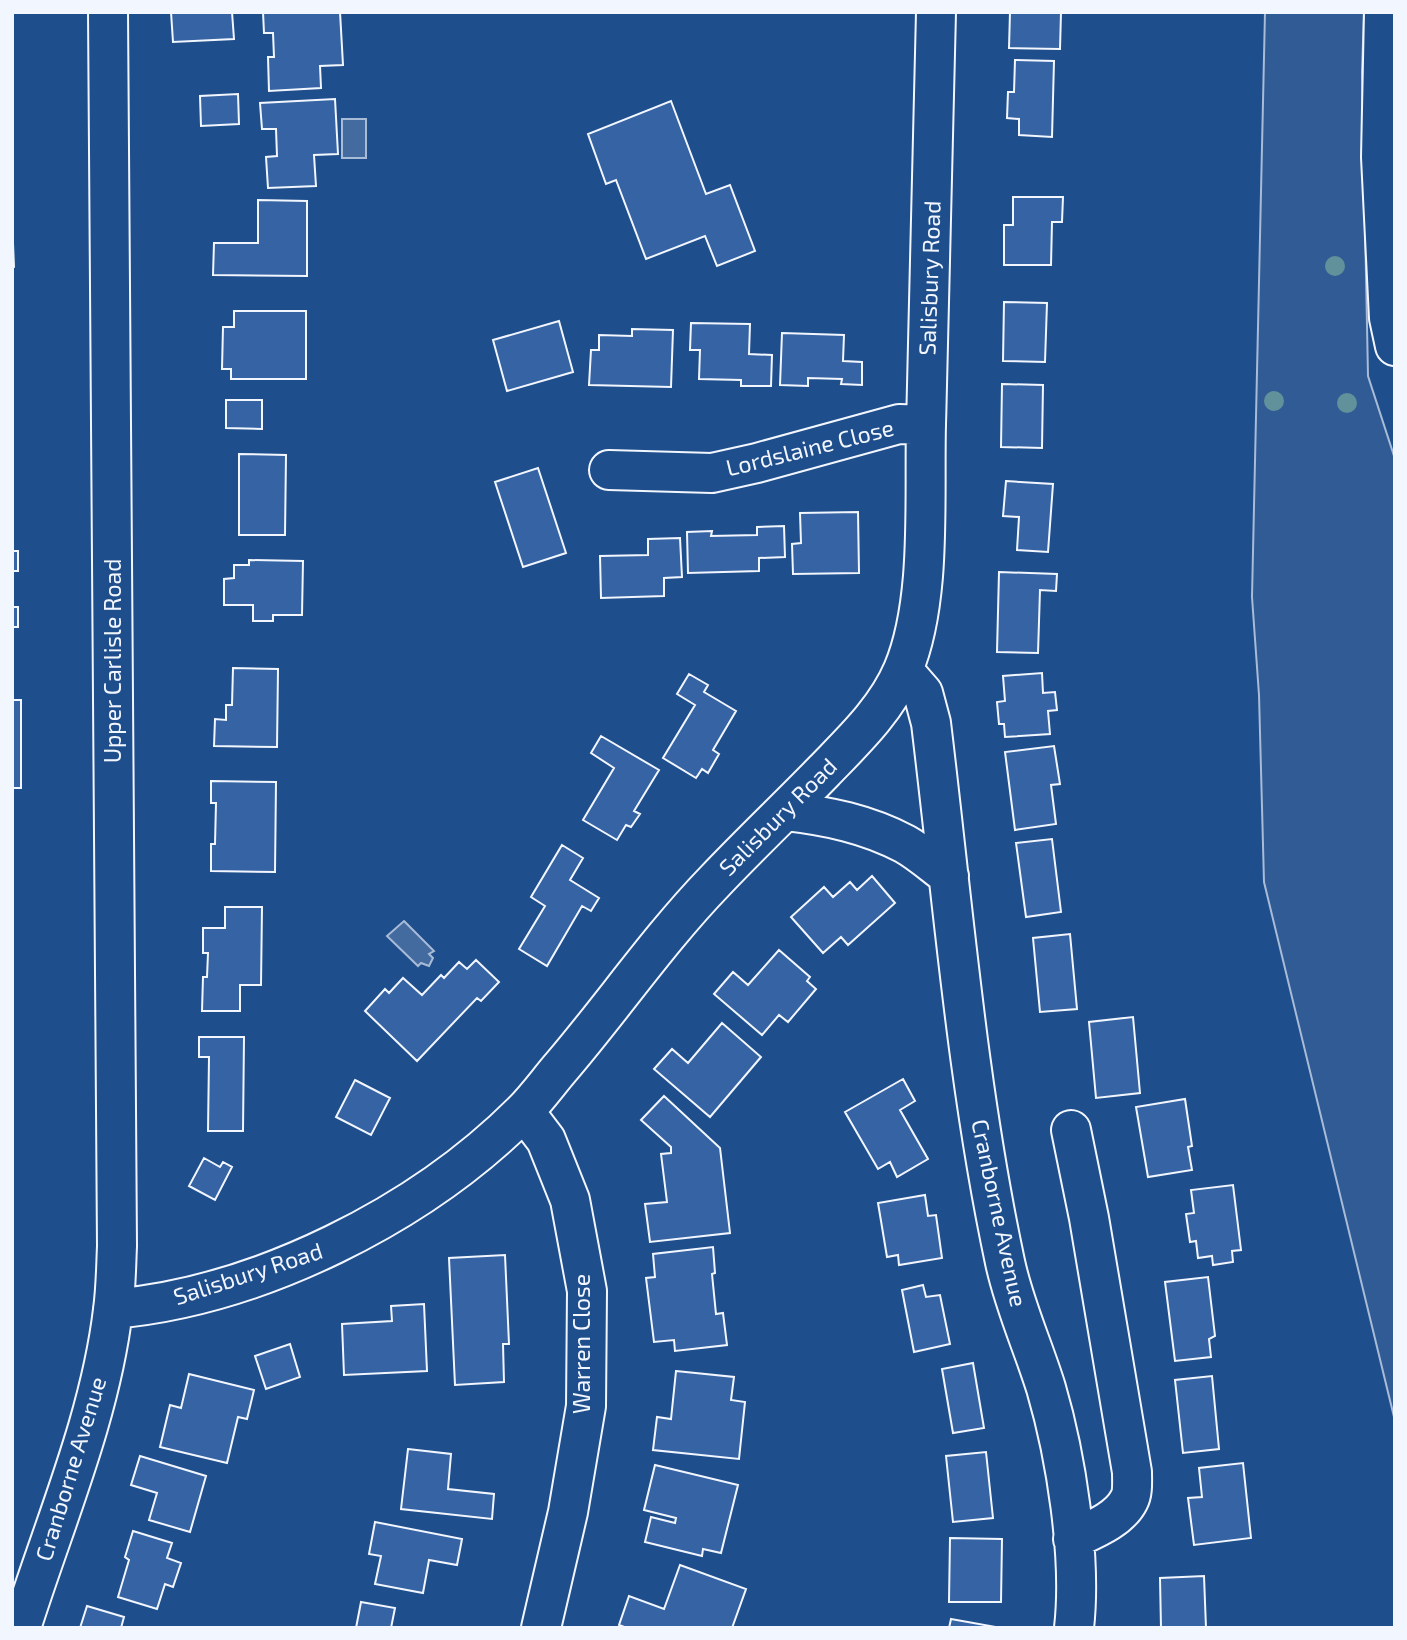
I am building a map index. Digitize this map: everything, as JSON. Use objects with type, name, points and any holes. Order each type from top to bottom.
[{"type":"street","name":"Upper Carlisle Road","points":[[108,12],[117,1232],[113,1309]]},
{"type":"street","name":"Salisbury Road","points":[[113,1309],[144,1307],[186,1297],[318,1254],[397,1211],[473,1156],[524,1111],[713,882],[858,737],[883,705],[903,670],[919,616],[932,261],[936,12]]},
{"type":"street","points":[[1384,12],[1381,158],[1389,318],[1395,346]]},
{"type":"street","name":"Lordslaine Close","points":[[610,471],[712,473],[899,424],[926,425]]},
{"type":"street","name":"Cranborne Avenue","points":[[903,670],[923,694],[931,723],[964,1025],[986,1170],[1005,1265],[1045,1387],[1061,1448],[1073,1539],[1077,1605],[1074,1628]]},
{"type":"street","points":[[785,811],[825,815],[865,826],[907,845],[949,876]]},
{"type":"street","name":"Warren Close","points":[[524,1111],[545,1140],[570,1200],[587,1291],[586,1406],[568,1512],[541,1628]]},
{"type":"street","points":[[1071,1130],[1089,1218],[1132,1472],[1131,1498],[1121,1511],[1073,1539]]},
{"type":"street","name":"Cranborne Avenue","points":[[21,1628],[76,1467],[106,1353],[113,1309]]},
{"type":"shaded area","points":[[1265,12],[1364,12],[1362,72],[1368,376],[1395,459],[1395,1421],[1264,882],[1259,695],[1252,597]]},
{"type":"shaded area","points":[[342,119],[366,119],[366,158],[342,158]]},
{"type":"shaded area","points":[[404,921],[434,951],[429,954],[433,958],[429,966],[421,963],[418,966],[387,936]]},
{"type":"building","points":[[171,12],[232,12],[234,39],[173,42]]},
{"type":"building","points":[[263,12],[340,12],[343,65],[320,66],[321,88],[269,91],[268,57],[274,57],[273,33],[264,33]]},
{"type":"building","points":[[1010,12],[1061,12],[1060,49],[1009,48]]},
{"type":"building","points":[[1015,60],[1054,61],[1052,137],[1019,135],[1019,119],[1007,118],[1008,92],[1014,92]]},
{"type":"building","points":[[238,94],[239,124],[201,126],[200,96]]},
{"type":"building","points":[[335,99],[338,154],[314,155],[316,186],[268,188],[266,157],[277,156],[276,129],[262,129],[260,103]]},
{"type":"building","points":[[671,101],[706,194],[730,185],[755,251],[717,266],[705,236],[646,259],[616,180],[606,184],[588,134]]},
{"type":"building","points":[[1013,197],[1063,197],[1062,222],[1052,222],[1051,265],[1004,265],[1004,225],[1013,225]]},
{"type":"building","points":[[258,200],[307,201],[307,276],[213,275],[214,243],[258,243]]},
{"type":"building","points":[[12,220],[14,267],[12,268]]},
{"type":"building","points":[[1004,302],[1047,303],[1045,362],[1003,361]]},
{"type":"building","points":[[234,311],[306,311],[306,379],[231,379],[231,369],[222,369],[223,327],[234,327]]},
{"type":"building","points":[[559,321],[573,372],[507,391],[493,340]]},
{"type":"building","points":[[691,323],[750,324],[749,354],[772,355],[771,386],[741,386],[741,380],[699,379],[700,350],[690,350]]},
{"type":"building","points":[[632,329],[673,330],[671,387],[589,385],[591,350],[599,350],[599,335],[632,336]]},
{"type":"building","points":[[782,333],[844,335],[843,361],[862,362],[862,385],[841,384],[842,379],[808,378],[808,386],[780,385]]},
{"type":"building","points":[[1002,384],[1043,385],[1042,448],[1001,447]]},
{"type":"building","points":[[226,400],[262,400],[262,429],[226,428]]},
{"type":"building","points":[[239,454],[286,455],[285,535],[239,535]]},
{"type":"building","points":[[538,468],[566,553],[523,567],[495,482]]},
{"type":"building","points":[[1006,481],[1053,484],[1048,552],[1017,550],[1019,517],[1003,516]]},
{"type":"building","points":[[858,512],[859,573],[793,574],[792,544],[801,543],[800,513]]},
{"type":"building","points":[[784,526],[785,557],[759,558],[759,571],[688,573],[687,532],[712,531],[711,536],[757,535],[757,527]]},
{"type":"building","points":[[680,538],[682,577],[664,578],[664,596],[601,598],[600,556],[648,555],[648,539]]},
{"type":"building","points":[[12,551],[18,551],[18,571],[12,571]]},
{"type":"building","points":[[249,560],[303,561],[302,615],[273,615],[273,621],[253,621],[253,605],[224,605],[224,579],[234,578],[234,565],[249,565]]},
{"type":"building","points":[[999,572],[1057,574],[1056,591],[1040,590],[1038,653],[997,652]]},
{"type":"building","points":[[12,607],[18,607],[18,627],[12,627]]},
{"type":"building","points":[[233,668],[278,669],[277,747],[214,746],[215,719],[226,720],[226,705],[232,705]]},
{"type":"building","points":[[1042,673],[1043,693],[1055,692],[1057,710],[1048,711],[1050,734],[1005,737],[1004,724],[999,724],[997,702],[1005,701],[1003,676]]},
{"type":"building","points":[[689,674],[708,685],[704,692],[736,711],[713,750],[719,754],[708,773],[702,769],[696,778],[663,758],[695,705],[677,694]]},
{"type":"building","points":[[12,700],[21,700],[21,788],[12,788]]},
{"type":"building","points":[[601,736],[659,770],[634,811],[640,814],[631,827],[626,825],[617,840],[583,820],[614,768],[591,753]]},
{"type":"building","points":[[1054,746],[1060,784],[1051,785],[1056,824],[1015,830],[1005,752]]},
{"type":"building","points":[[211,781],[276,782],[275,872],[211,871],[216,803],[211,803]]},
{"type":"building","points":[[1052,839],[1061,912],[1026,917],[1016,843]]},
{"type":"building","points":[[562,845],[583,858],[570,880],[599,898],[591,911],[582,906],[547,966],[519,949],[545,906],[531,897]]},
{"type":"building","points":[[872,876],[895,903],[848,945],[841,937],[823,953],[791,917],[824,887],[833,897],[850,882],[857,890]]},
{"type":"building","points":[[225,907],[262,907],[261,985],[240,985],[240,1011],[202,1011],[203,977],[207,977],[208,953],[203,953],[203,928],[225,928]]},
{"type":"building","points":[[1070,934],[1077,1009],[1040,1012],[1033,938]]},
{"type":"building","points":[[779,950],[810,977],[807,981],[816,989],[788,1022],[779,1015],[762,1035],[714,994],[733,972],[748,985]]},
{"type":"building","points":[[476,960],[499,982],[481,1001],[477,998],[417,1061],[365,1011],[385,989],[389,993],[403,978],[422,995],[441,975],[444,978],[459,962],[467,969]]},
{"type":"building","points":[[1133,1017],[1140,1093],[1096,1098],[1089,1022]]},
{"type":"building","points":[[722,1023],[761,1057],[710,1117],[654,1069],[672,1049],[688,1063]]},
{"type":"building","points":[[199,1037],[244,1037],[243,1131],[208,1131],[209,1057],[199,1057]]},
{"type":"building","points":[[903,1079],[915,1101],[900,1110],[928,1159],[897,1177],[890,1162],[878,1169],[845,1112]]},
{"type":"building","points":[[355,1080],[390,1098],[371,1135],[336,1117]]},
{"type":"building","points":[[664,1096],[720,1148],[730,1233],[650,1242],[645,1204],[667,1202],[661,1154],[671,1153],[671,1147],[641,1120]]},
{"type":"building","points":[[1185,1099],[1192,1146],[1188,1147],[1192,1170],[1148,1177],[1136,1107]]},
{"type":"building","points":[[204,1158],[220,1167],[223,1162],[232,1167],[215,1200],[189,1186]]},
{"type":"building","points":[[1233,1185],[1241,1250],[1232,1251],[1233,1262],[1213,1265],[1212,1256],[1198,1258],[1196,1241],[1190,1242],[1186,1214],[1194,1213],[1191,1190]]},
{"type":"building","points":[[925,1195],[928,1216],[936,1215],[942,1258],[899,1265],[898,1255],[887,1257],[878,1203]]},
{"type":"building","points":[[713,1247],[715,1273],[712,1274],[716,1314],[723,1313],[727,1345],[675,1351],[674,1340],[654,1342],[646,1278],[655,1277],[653,1254]]},
{"type":"building","points":[[505,1255],[509,1344],[503,1344],[504,1382],[455,1385],[449,1258]]},
{"type":"building","points":[[1208,1277],[1215,1336],[1209,1339],[1211,1357],[1175,1361],[1165,1282]]},
{"type":"building","points":[[923,1285],[926,1297],[940,1295],[950,1344],[914,1352],[902,1290]]},
{"type":"building","points":[[424,1304],[427,1371],[344,1375],[342,1324],[392,1321],[391,1306]]},
{"type":"building","points":[[290,1344],[300,1377],[266,1389],[255,1356]]},
{"type":"building","points":[[973,1363],[984,1428],[953,1433],[942,1369]]},
{"type":"building","points":[[676,1371],[734,1377],[731,1400],[745,1402],[739,1459],[653,1450],[657,1417],[671,1419]]},
{"type":"building","points":[[189,1374],[254,1390],[247,1419],[238,1417],[227,1463],[160,1447],[170,1405],[181,1408]]},
{"type":"building","points":[[1212,1376],[1219,1449],[1183,1453],[1175,1380]]},
{"type":"building","points":[[408,1449],[451,1454],[448,1489],[494,1494],[492,1519],[401,1509]]},
{"type":"building","points":[[986,1452],[993,1518],[953,1522],[946,1456]]},
{"type":"building","points":[[140,1456],[206,1476],[190,1532],[149,1520],[157,1493],[131,1485]]},
{"type":"building","points":[[1243,1463],[1251,1538],[1194,1545],[1188,1498],[1202,1497],[1199,1468]]},
{"type":"building","points":[[655,1465],[738,1485],[721,1553],[703,1549],[702,1556],[645,1542],[651,1517],[675,1523],[676,1518],[644,1510]]},
{"type":"building","points":[[375,1522],[462,1539],[457,1565],[429,1560],[423,1593],[375,1584],[381,1556],[369,1554]]},
{"type":"building","points":[[133,1531],[172,1543],[167,1558],[181,1563],[173,1587],[165,1584],[157,1609],[118,1597],[129,1560],[125,1557]]},
{"type":"building","points":[[950,1538],[1002,1539],[1001,1602],[949,1602]]},
{"type":"building","points":[[680,1565],[746,1589],[732,1628],[627,1628],[619,1625],[629,1596],[664,1609]]},
{"type":"building","points":[[1204,1576],[1206,1628],[1161,1628],[1160,1578]]},
{"type":"building","points":[[361,1602],[395,1608],[391,1628],[356,1628]]},
{"type":"building","points":[[87,1606],[124,1617],[121,1628],[80,1628]]},
{"type":"building","points":[[951,1619],[996,1627],[996,1628],[949,1628]]}]
